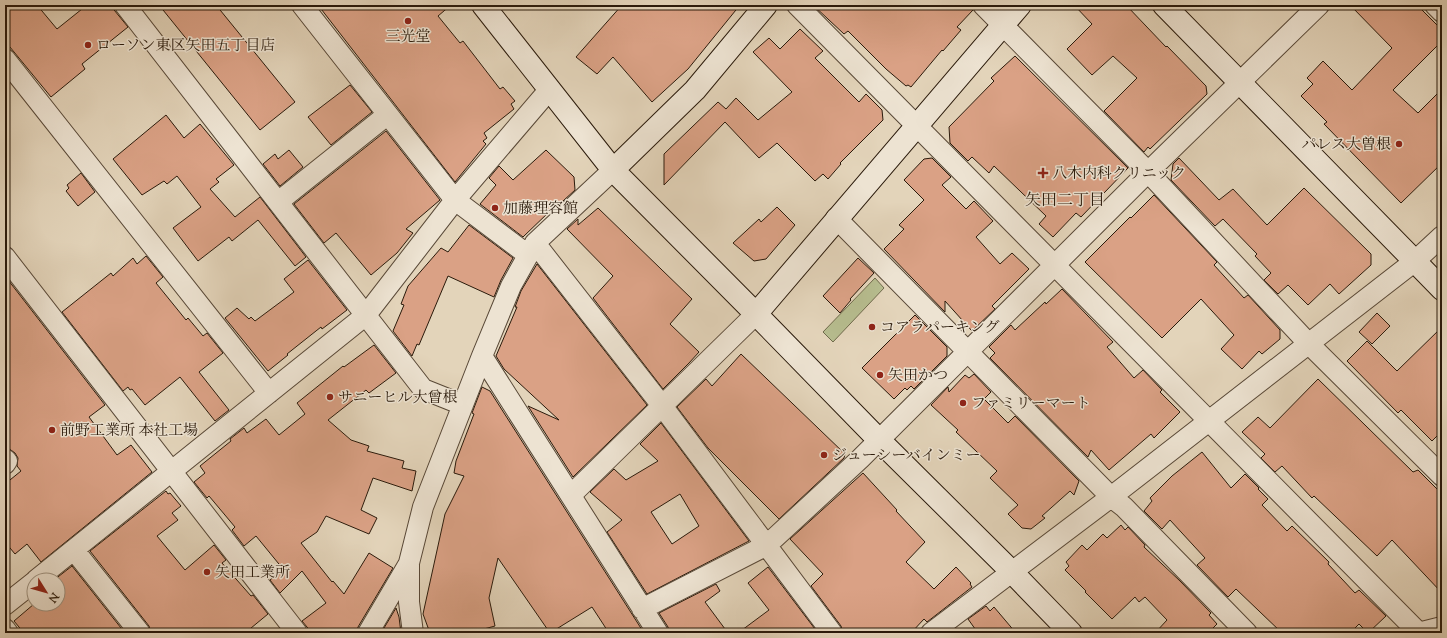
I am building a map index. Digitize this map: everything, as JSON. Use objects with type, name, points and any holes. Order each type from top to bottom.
[{"type":"street","points":[[125,5],[423,389],[463,405]]},
{"type":"street","points":[[302,5],[455,200],[532,249],[663,407],[832,633]]},
{"type":"street","points":[[483,5],[613,170],[1071,633]]},
{"type":"street","points":[[413,633],[409,602],[409,563],[423,507],[511,286],[532,249],[695,90],[766,5]]},
{"type":"street","points":[[796,5],[1419,633],[1442,627]]},
{"type":"street","points":[[983,5],[1148,172],[1308,343],[1442,476]]},
{"type":"street","points":[[571,496],[756,314],[836,218],[1020,5]]},
{"type":"street","points":[[1164,5],[1442,289]]},
{"type":"street","points":[[1435,5],[1442,12]]},
{"type":"street","points":[[642,609],[767,545],[879,440],[1148,172],[1241,82],[1309,8]]},
{"type":"street","points":[[5,58],[269,393]]},
{"type":"street","points":[[46,572],[366,315],[455,200],[549,90]]},
{"type":"street","points":[[278,202],[387,115]]},
{"type":"street","points":[[836,218],[1247,633]]},
{"type":"street","points":[[931,633],[1209,421],[1415,260],[1442,236]]},
{"type":"street","points":[[5,257],[171,472],[298,633]]},
{"type":"street","points":[[482,356],[658,633]]},
{"type":"street","points":[[5,459],[7,462],[5,464]]},
{"type":"street","points":[[74,550],[140,633]]},
{"type":"street","points":[[368,633],[409,563]]},
{"type":"street","points":[[5,605],[26,588]]},
{"type":"street","points":[[5,629],[8,633]]},
{"type":"green space","points":[[875,278],[884,288],[833,342],[823,332]]},
{"type":"building","points":[[15,5],[37,5],[57,29],[87,5],[110,5],[128,27],[82,64],[85,69],[51,97],[5,41],[5,13]]},
{"type":"building","points":[[159,5],[216,5],[295,102],[260,130]]},
{"type":"building","points":[[318,5],[451,5],[438,16],[460,43],[463,41],[500,89],[503,87],[515,101],[511,104],[514,109],[484,133],[487,138],[483,141],[486,144],[455,182]]},
{"type":"building","points":[[622,5],[740,5],[688,69],[652,102],[613,57],[597,74],[576,57]]},
{"type":"building","points":[[813,5],[972,5],[973,10],[957,27],[961,30],[911,87],[908,85],[906,86],[886,69],[848,31],[844,34]]},
{"type":"building","points":[[1074,5],[1126,5],[1206,86],[1207,94],[1150,149],[1148,147],[1144,152],[1104,111],[1137,78],[1113,56],[1092,75],[1067,49],[1092,24]]},
{"type":"building","points":[[1350,5],[1417,5],[1442,30],[1442,41],[1393,90],[1418,113],[1442,89],[1442,163],[1401,203],[1324,124],[1327,122],[1301,96],[1313,84],[1307,78],[1323,61],[1352,90],[1392,48]]},
{"type":"building","points":[[800,29],[823,51],[815,58],[859,102],[866,94],[882,110],[883,120],[840,163],[841,164],[828,179],[823,174],[815,181],[777,143],[759,158],[725,122],[664,185],[664,154],[718,102],[726,109],[736,98],[758,120],[792,92],[753,52],[769,38],[780,49]]},
{"type":"building","points":[[1015,56],[1128,168],[1081,217],[1076,213],[1053,237],[1039,224],[1046,216],[994,166],[989,173],[972,157],[968,161],[950,143],[949,127],[994,81],[991,78]]},
{"type":"building","points":[[350,85],[372,112],[331,145],[308,117]]},
{"type":"building","points":[[166,115],[184,138],[200,124],[234,165],[216,179],[219,182],[210,189],[235,217],[260,197],[306,257],[295,266],[258,220],[232,241],[229,237],[198,261],[173,228],[201,207],[177,176],[167,184],[164,181],[142,195],[113,159]]},
{"type":"building","points":[[386,131],[440,200],[406,229],[413,233],[397,253],[371,275],[336,233],[324,243],[294,204]]},
{"type":"building","points":[[289,150],[303,167],[280,186],[263,164],[275,154],[278,159]]},
{"type":"building","points":[[546,150],[574,177],[575,190],[523,237],[480,204],[496,185],[489,178],[499,166],[513,180]]},
{"type":"building","points":[[932,158],[951,177],[942,185],[966,209],[974,201],[993,221],[976,237],[1000,264],[1012,253],[1029,269],[992,306],[995,309],[972,331],[945,301],[945,312],[884,249],[904,229],[899,225],[924,200],[904,180],[924,159]]},
{"type":"building","points":[[1179,158],[1219,200],[1233,189],[1267,225],[1304,188],[1371,254],[1371,265],[1339,294],[1330,284],[1308,305],[1288,285],[1278,294],[1264,280],[1271,273],[1255,256],[1257,254],[1223,219],[1215,226],[1171,180],[1173,164]]},
{"type":"building","points":[[81,173],[95,192],[78,206],[66,191],[69,188],[67,185]]},
{"type":"building","points":[[1154,195],[1217,262],[1214,265],[1244,298],[1248,295],[1280,330],[1280,339],[1262,354],[1259,351],[1242,369],[1221,349],[1234,335],[1201,299],[1162,338],[1085,262]]},
{"type":"building","points":[[777,207],[795,225],[766,259],[754,261],[733,243],[759,219],[761,222]]},
{"type":"building","points":[[598,208],[692,299],[670,324],[699,352],[663,389],[593,298],[613,276],[567,229],[578,219],[578,225]]},
{"type":"building","points":[[469,225],[513,258],[494,297],[448,276],[419,345],[417,344],[412,356],[393,331],[404,305],[401,304],[408,286],[441,248],[448,252]]},
{"type":"building","points":[[146,256],[163,277],[156,283],[186,320],[188,318],[203,336],[207,333],[223,353],[199,372],[229,410],[215,421],[180,377],[145,405],[132,389],[130,390],[128,387],[123,391],[62,312],[111,273],[113,276],[133,258],[137,264]]},
{"type":"building","points":[[858,258],[874,273],[850,299],[851,300],[840,313],[823,296]]},
{"type":"building","points":[[308,260],[347,310],[322,329],[321,327],[268,371],[225,318],[237,308],[249,319],[251,317],[255,321],[294,292],[284,279]]},
{"type":"building","points":[[537,264],[647,405],[573,477],[528,406],[559,420],[504,369],[496,356],[517,307],[515,307],[521,291]]},
{"type":"building","points":[[5,276],[105,405],[89,417],[117,455],[131,445],[152,472],[41,562],[27,544],[15,554],[5,542],[5,484],[21,471],[17,466],[18,458],[15,453],[8,448],[5,448]]},
{"type":"building","points":[[1062,289],[1113,342],[1107,347],[1134,378],[1143,370],[1162,390],[1160,392],[1180,412],[1154,438],[1151,434],[1109,470],[1091,450],[1088,457],[990,358],[995,353],[989,347],[1011,325],[1015,330],[1045,302],[1046,304]]},
{"type":"building","points":[[1377,313],[1390,326],[1372,344],[1359,332]]},
{"type":"building","points":[[915,315],[947,347],[947,356],[914,389],[911,386],[907,390],[905,388],[894,399],[862,368]]},
{"type":"building","points":[[1442,327],[1442,431],[1432,441],[1401,410],[1398,413],[1347,361],[1367,341],[1397,371]]},
{"type":"building","points":[[374,345],[396,373],[369,393],[366,390],[328,420],[351,440],[369,446],[367,451],[404,461],[402,468],[416,471],[412,491],[373,478],[361,510],[377,518],[369,534],[326,516],[317,532],[301,543],[332,582],[333,581],[344,594],[369,553],[393,568],[358,627],[357,633],[312,633],[302,621],[326,603],[302,571],[280,593],[270,580],[283,569],[256,536],[244,546],[232,530],[235,527],[209,496],[207,498],[194,482],[205,473],[200,466],[231,441],[230,439],[244,428],[247,433],[266,419],[279,435],[305,414],[297,403],[343,366],[344,367]]},
{"type":"building","points":[[741,354],[845,454],[844,458],[779,519],[708,448],[677,407],[706,379],[712,386]]},
{"type":"building","points":[[974,374],[991,392],[984,399],[1008,423],[1015,416],[1079,481],[1074,495],[1070,491],[1042,516],[1045,518],[1031,529],[1022,528],[1008,514],[1018,505],[990,478],[997,471],[956,432],[958,430],[931,405],[948,387],[949,392],[965,375],[969,378]]},
{"type":"building","points":[[1318,379],[1413,472],[1418,470],[1442,494],[1442,593],[1392,540],[1377,556],[1314,496],[1312,498],[1282,466],[1275,472],[1261,458],[1265,454],[1242,432],[1258,417],[1270,428]]},
{"type":"building","points":[[482,387],[490,391],[644,633],[609,633],[592,607],[550,633],[498,558],[489,598],[495,626],[469,633],[430,633],[423,614],[445,514],[464,476],[454,473],[456,461],[474,414],[472,413]]},
{"type":"building","points":[[661,423],[749,541],[647,594],[607,532],[622,520],[590,492],[614,469],[626,480],[658,461],[640,444]],"holes":[[[680,494],[699,526],[672,544],[651,512]]]},
{"type":"building","points":[[1202,452],[1231,488],[1245,474],[1268,499],[1262,505],[1287,531],[1292,526],[1329,562],[1328,564],[1355,593],[1359,590],[1386,616],[1368,633],[1359,624],[1350,633],[1282,633],[1236,589],[1228,597],[1197,565],[1205,558],[1170,520],[1162,529],[1144,511],[1152,501],[1150,498],[1172,476]]},
{"type":"building","points":[[863,473],[925,542],[906,562],[934,589],[956,567],[971,583],[970,584],[972,587],[927,622],[924,619],[911,633],[843,633],[841,626],[811,586],[823,574],[790,539]]},
{"type":"building","points":[[166,491],[168,494],[170,493],[181,506],[172,513],[178,520],[157,536],[185,570],[214,545],[226,560],[222,563],[251,596],[253,595],[268,614],[245,633],[151,633],[149,626],[90,551]]},
{"type":"building","points":[[1121,525],[1125,530],[1128,527],[1145,545],[1144,547],[1211,613],[1209,615],[1217,624],[1208,633],[1155,633],[1167,620],[1145,597],[1139,602],[1135,597],[1112,619],[1065,570],[1069,566],[1066,562],[1082,545],[1087,550],[1103,534],[1107,538]]},
{"type":"building","points":[[72,566],[125,633],[24,633],[14,621],[26,611],[66,612],[66,572],[64,572]]},
{"type":"building","points":[[768,567],[818,633],[738,633],[769,610],[748,583]]},
{"type":"building","points":[[716,584],[720,591],[705,602],[728,633],[669,633],[668,627],[659,613]]},
{"type":"building","points":[[986,606],[990,611],[994,607],[1016,633],[978,633],[968,619]]},
{"type":"building","points":[[396,608],[401,633],[381,633]]},
{"type":"place","name":"三光堂","points":[[408,21]]},
{"type":"place","name":"ローソン東区矢田五丁目店","points":[[88,45]]},
{"type":"place","name":"パレス大曽根","points":[[1399,144]]},
{"type":"place","name":"八木内科クリニック","points":[[1043,173]]},
{"type":"place","name":"加藤理容館","points":[[495,208]]},
{"type":"place","name":"コアラパーキング","points":[[872,327]]},
{"type":"place","name":"矢田かつ","points":[[880,375]]},
{"type":"place","name":"サニーヒル大曾根","points":[[330,397]]},
{"type":"place","name":"ファミリーマート","points":[[963,403]]},
{"type":"place","name":"前野工業所 本社工場","points":[[52,430]]},
{"type":"place","name":"ジューシーバインミー","points":[[824,455]]},
{"type":"place","name":"矢田工業所","points":[[207,572]]},
{"type":"district","name":"矢田二丁目","points":[[1065,199]]}]
